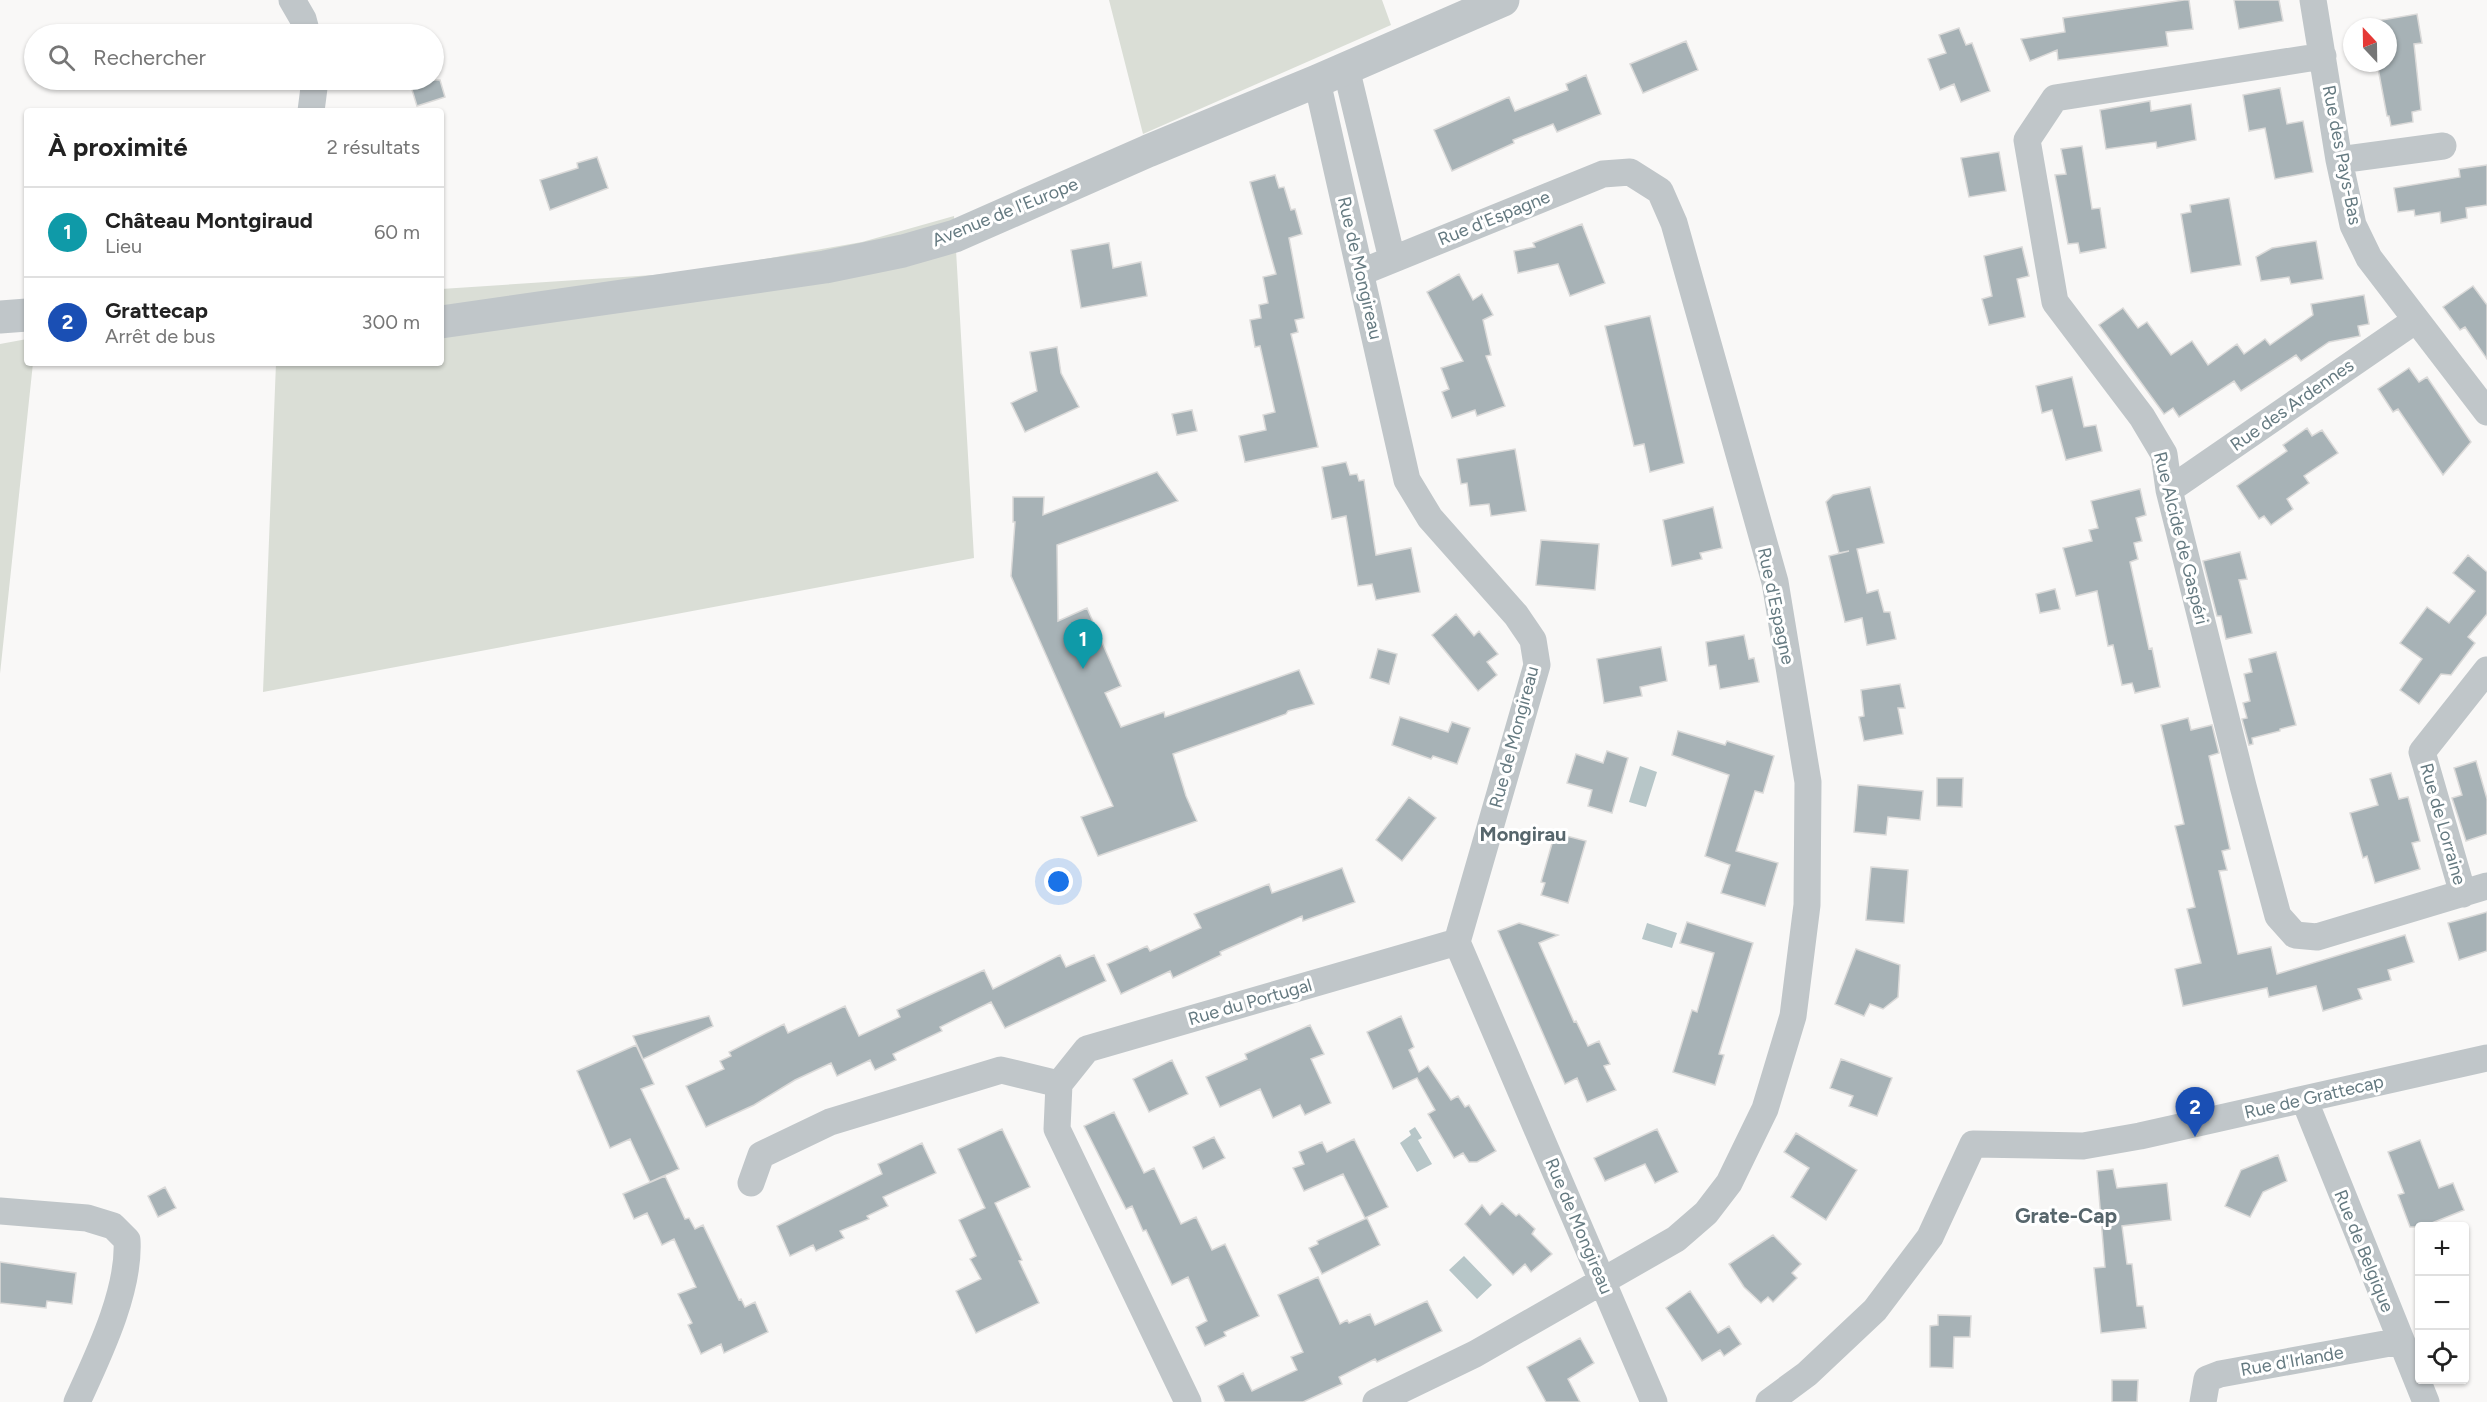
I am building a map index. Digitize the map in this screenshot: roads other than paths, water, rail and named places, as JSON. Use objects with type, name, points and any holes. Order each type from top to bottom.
[{"type":"street","points":[[292,0],[304,24]]},
{"type":"street","name":"Avenue de l'Europe","points":[[444,322],[825,267],[903,251],[955,236],[1503,0]]},
{"type":"street","name":"Rue des Pays-Bas","points":[[2313,0],[2339,160],[2353,225],[2369,258],[2487,412]]},
{"type":"street","name":"Rue Alcide de Gaspéri","points":[[2323,56],[2055,98],[2027,140],[2055,302],[2142,417],[2163,454],[2169,490],[2240,775],[2278,916],[2295,935],[2317,937],[2475,890]]},
{"type":"street","name":"Rue de Mongireau","points":[[1332,75],[1392,259]]},
{"type":"street","name":"Rue de Mongireau","points":[[1332,75],[1362,272],[1407,480],[1430,518],[1516,615],[1533,640],[1537,665],[1457,942],[1654,1402]]},
{"type":"street","points":[[311,108],[314,90]]},
{"type":"street","points":[[2339,160],[2443,146]]},
{"type":"street","name":"Rue d'Espagne","points":[[1362,272],[1603,174],[1630,172],[1660,191],[1674,223],[1775,582],[1808,782],[1807,905],[1793,1016],[1766,1109],[1729,1183],[1706,1213],[1676,1239],[1602,1280]]},
{"type":"street","points":[[0,317],[24,315]]},
{"type":"street","name":"Rue des Ardennes","points":[[2169,490],[2415,320]]},
{"type":"street","name":"Rue de Lorraine","points":[[2475,890],[2422,752],[2487,670]]},
{"type":"street","name":"Rue du Portugal","points":[[1059,1084],[1087,1049],[1457,942]]},
{"type":"street","name":"Rue de Grattecap","points":[[1769,1402],[1807,1374],[1875,1310],[1930,1237],[1973,1144],[2083,1146],[2304,1100],[2487,1058]]},
{"type":"street","points":[[751,1184],[761,1155],[830,1122],[1001,1070],[1059,1084],[1057,1129],[1188,1402]]},
{"type":"street","name":"Rue de Belgique","points":[[2304,1100],[2426,1402]]},
{"type":"street","points":[[0,1211],[87,1218],[113,1226],[128,1240],[128,1252],[119,1294],[104,1341],[76,1402]]},
{"type":"street","points":[[1376,1402],[1475,1354],[1602,1280]]},
{"type":"street","name":"Rue d'Irlande","points":[[2203,1402],[2207,1379],[2220,1374],[2400,1341]]},
{"type":"place","name":"Château Montgiraud","points":[[1083,669]]},
{"type":"place","name":"Grattecap","points":[[2195,1137]]},
{"type":"district","name":"Mongirau","points":[[1523,834]]},
{"type":"district","name":"Grate-Cap","points":[[2066,1215]]}]
